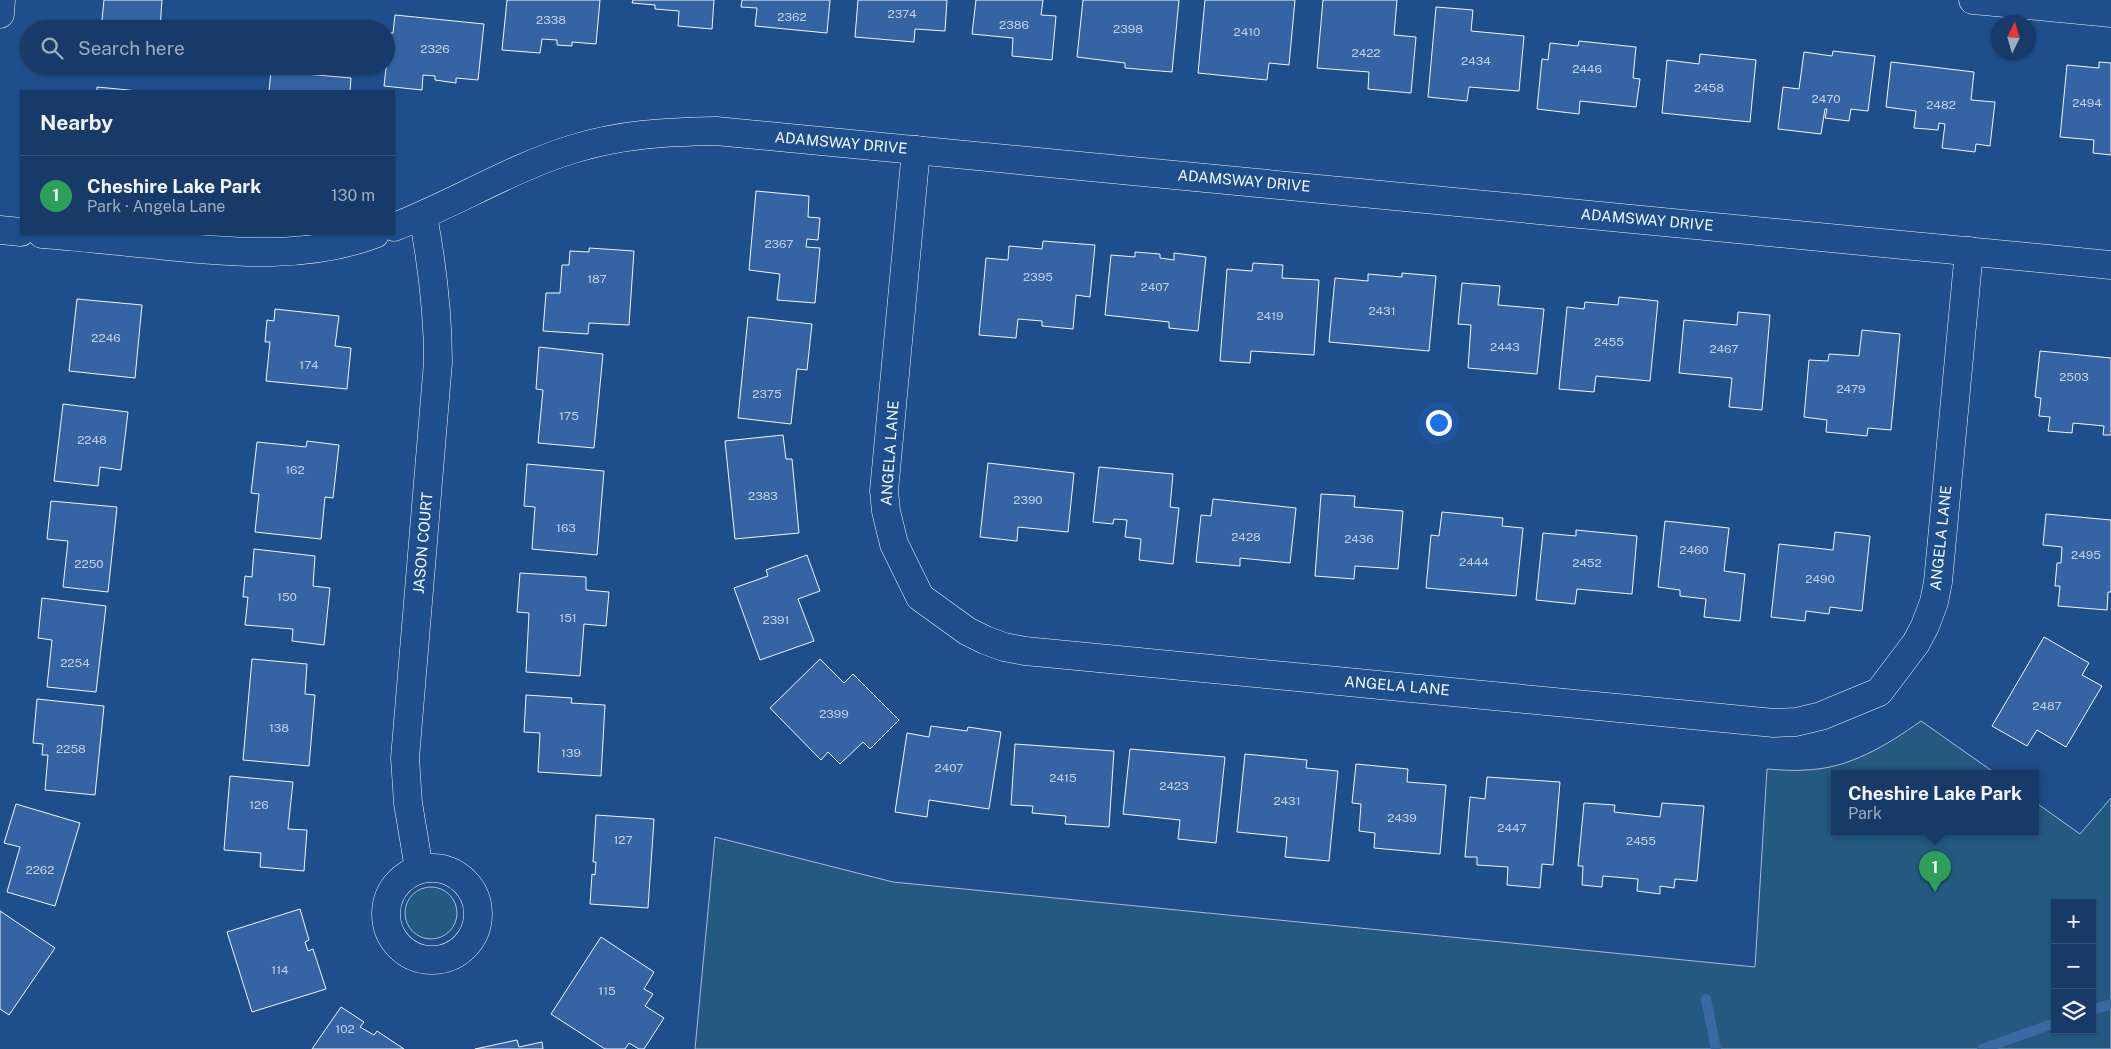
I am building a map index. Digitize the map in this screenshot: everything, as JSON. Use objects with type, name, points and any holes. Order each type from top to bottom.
[{"type":"street","points":[[0,14],[1,0]]},
{"type":"street","points":[[1973,0],[2111,13]]},
{"type":"street","name":"ADAMSWAY DRIVE","points":[[395,227],[423,216],[571,149],[608,139],[653,132],[716,131],[2111,265]]},
{"type":"street","name":"ANGELA LANE","points":[[916,150],[884,491],[886,511],[894,544],[920,597],[967,631],[1004,647],[1025,651],[1774,723],[1796,722],[1821,716],[1879,692],[1916,643],[1925,626],[1934,602],[1938,582],[1969,251]]},
{"type":"street","name":"JASON COURT","points":[[419,870],[408,803],[406,758],[437,372],[438,333],[430,254],[423,216]]},
{"type":"street","points":[[0,230],[20,232]]},
{"type":"street","points":[[52,235],[258,253],[292,251],[334,245],[370,235]]},
{"type":"shaded area","points":[[1921,721],[1991,770],[1831,770],[1831,835],[2039,835],[2039,805],[2080,834],[2111,798],[2111,1049],[695,1049],[715,837],[893,882],[1755,967],[1767,769],[1821,769],[1867,754]]},
{"type":"shaded area","points":[[426,887],[436,887],[446,891],[453,898],[457,913],[453,928],[446,935],[436,939],[426,939],[416,935],[409,928],[405,918],[405,908],[409,898],[416,891]]},
{"type":"building","points":[[104,0],[162,0],[161,20],[102,20]]},
{"type":"building","points":[[507,0],[600,0],[596,44],[572,42],[572,46],[557,45],[557,40],[542,39],[540,53],[502,50]]},
{"type":"building","points":[[633,0],[714,0],[712,29],[678,26],[679,11],[655,9],[655,5],[632,3]]},
{"type":"building","points":[[742,0],[830,0],[827,33],[755,26],[757,8],[741,7]]},
{"type":"building","points":[[858,0],[947,0],[945,31],[915,29],[914,42],[855,37]]},
{"type":"building","points":[[976,0],[1043,0],[1041,15],[1056,16],[1052,60],[1012,56],[1013,38],[972,34]]},
{"type":"building","points":[[1083,0],[1179,0],[1172,72],[1125,68],[1125,63],[1077,57]]},
{"type":"building","points":[[1205,0],[1295,0],[1289,65],[1269,63],[1267,80],[1198,73]]},
{"type":"building","points":[[1323,0],[1397,0],[1394,35],[1416,37],[1411,93],[1368,89],[1369,72],[1317,68]]},
{"type":"building","points":[[1436,7],[1473,10],[1471,31],[1524,36],[1519,91],[1469,87],[1467,101],[1428,97]]},
{"type":"building","points":[[395,15],[484,24],[478,80],[456,78],[456,83],[435,80],[435,76],[423,75],[422,90],[384,86],[385,75],[395,75]]},
{"type":"building","points":[[1579,41],[1636,47],[1633,78],[1640,79],[1636,107],[1580,101],[1579,114],[1537,109],[1542,59],[1548,60],[1550,43],[1578,46]]},
{"type":"building","points":[[1833,51],[1875,56],[1868,111],[1851,109],[1849,121],[1825,118],[1827,109],[1825,109],[1821,134],[1778,129],[1783,87],[1799,89],[1804,52],[1832,56]]},
{"type":"building","points":[[1700,54],[1756,60],[1750,122],[1662,113],[1667,60],[1699,64]]},
{"type":"building","points":[[1891,62],[1974,72],[1971,100],[1995,102],[1990,146],[1976,144],[1975,152],[1942,148],[1945,124],[1939,123],[1938,130],[1914,128],[1916,111],[1886,107]]},
{"type":"building","points":[[2099,62],[2111,63],[2111,155],[2093,153],[2094,140],[2060,137],[2067,65],[2099,68]]},
{"type":"building","points":[[271,75],[317,75],[351,78],[350,90],[269,90]]},
{"type":"building","points":[[97,87],[128,90],[97,90]]},
{"type":"building","points":[[756,191],[809,196],[808,217],[820,218],[818,240],[807,239],[806,247],[820,248],[815,303],[777,300],[780,274],[749,270]]},
{"type":"building","points":[[1043,241],[1095,245],[1090,297],[1076,295],[1073,329],[1042,326],[1042,321],[1018,319],[1016,338],[979,335],[986,258],[1008,260],[1009,246],[1042,249]]},
{"type":"building","points":[[589,248],[634,251],[629,325],[589,323],[588,334],[543,331],[546,293],[560,293],[562,265],[569,265],[570,251],[589,252]]},
{"type":"building","points":[[1135,252],[1160,254],[1160,258],[1174,260],[1174,253],[1206,257],[1198,331],[1169,328],[1169,322],[1105,315],[1111,255],[1135,257]]},
{"type":"building","points":[[1253,263],[1283,265],[1282,278],[1319,280],[1314,355],[1251,351],[1250,363],[1220,361],[1227,269],[1252,271]]},
{"type":"building","points":[[1402,273],[1436,276],[1429,351],[1329,342],[1335,278],[1368,281],[1368,274],[1402,277]]},
{"type":"building","points":[[1462,283],[1500,286],[1498,305],[1544,309],[1537,374],[1468,368],[1471,325],[1458,324]]},
{"type":"building","points":[[1619,297],[1658,301],[1650,381],[1596,376],[1594,392],[1559,389],[1567,307],[1584,309],[1585,302],[1618,305]]},
{"type":"building","points":[[77,299],[142,305],[135,378],[69,371]]},
{"type":"building","points":[[275,309],[339,316],[335,346],[351,348],[347,389],[266,381],[270,342],[265,342],[267,320],[274,321]]},
{"type":"building","points":[[1738,312],[1770,315],[1762,410],[1729,407],[1732,378],[1679,373],[1684,320],[1737,325]]},
{"type":"building","points":[[748,317],[812,324],[807,370],[797,369],[791,424],[738,418]]},
{"type":"building","points":[[1862,330],[1900,334],[1891,430],[1868,428],[1867,436],[1826,432],[1827,420],[1804,417],[1809,360],[1828,361],[1829,354],[1859,356]]},
{"type":"building","points":[[539,347],[603,354],[594,448],[538,443],[543,390],[536,389]]},
{"type":"building","points":[[2040,351],[2111,358],[2111,435],[2103,435],[2104,426],[2073,423],[2072,433],[2048,431],[2050,417],[2039,416],[2041,398],[2035,397]]},
{"type":"building","points":[[63,404],[128,412],[121,470],[100,467],[98,486],[54,481]]},
{"type":"building","points":[[783,435],[786,459],[792,459],[799,533],[735,539],[725,441]]},
{"type":"building","points":[[307,441],[339,445],[333,498],[325,497],[321,539],[255,532],[259,494],[251,493],[257,442],[306,447]]},
{"type":"building","points":[[988,463],[1074,473],[1068,532],[1018,527],[1017,541],[980,537]]},
{"type":"building","points":[[527,464],[604,471],[597,555],[532,549],[535,507],[524,506]]},
{"type":"building","points":[[1099,467],[1173,474],[1170,507],[1179,508],[1173,564],[1139,560],[1141,539],[1125,537],[1127,520],[1114,519],[1113,524],[1093,522]]},
{"type":"building","points":[[1321,494],[1355,496],[1354,507],[1403,511],[1398,569],[1355,566],[1354,579],[1315,576]]},
{"type":"building","points":[[1213,499],[1296,508],[1290,563],[1240,558],[1240,566],[1196,562],[1201,515],[1211,516]]},
{"type":"building","points":[[51,501],[117,507],[108,592],[63,587],[68,541],[47,539]]},
{"type":"building","points":[[1442,512],[1503,518],[1502,526],[1523,528],[1516,596],[1426,588],[1431,535],[1439,536]]},
{"type":"building","points":[[2046,514],[2111,520],[2111,592],[2108,592],[2107,610],[2058,606],[2060,586],[2055,586],[2057,563],[2061,563],[2062,547],[2043,545]]},
{"type":"building","points":[[1665,521],[1729,528],[1724,571],[1745,574],[1740,621],[1704,617],[1706,599],[1680,596],[1680,590],[1658,587]]},
{"type":"building","points":[[1576,530],[1637,536],[1632,594],[1577,589],[1575,604],[1536,600],[1543,533],[1576,536]]},
{"type":"building","points":[[1835,532],[1870,536],[1862,611],[1830,607],[1829,614],[1806,611],[1805,621],[1771,617],[1779,544],[1833,550]]},
{"type":"building","points":[[254,549],[315,556],[313,586],[330,588],[324,645],[292,641],[293,629],[245,625],[248,597],[243,597],[245,576],[252,577]]},
{"type":"building","points":[[807,555],[820,591],[798,599],[814,641],[760,660],[734,588],[768,576],[766,570]]},
{"type":"building","points":[[520,573],[586,577],[586,590],[609,592],[606,626],[584,624],[580,676],[526,672],[529,613],[517,612]]},
{"type":"building","points":[[42,598],[106,606],[96,692],[47,687],[52,640],[38,638]]},
{"type":"building","points":[[2044,637],[2089,663],[2082,675],[2102,686],[2066,747],[2037,730],[2027,746],[1992,726]]},
{"type":"building","points":[[252,659],[307,664],[305,694],[315,695],[309,766],[243,760]]},
{"type":"building","points":[[820,659],[844,683],[853,674],[899,720],[870,749],[863,742],[840,764],[828,752],[821,760],[770,708]]},
{"type":"building","points":[[526,695],[572,698],[571,703],[605,705],[601,776],[538,772],[540,733],[524,732]]},
{"type":"building","points":[[37,699],[104,706],[95,795],[45,790],[48,755],[42,755],[43,744],[33,743]]},
{"type":"building","points":[[931,726],[967,731],[968,727],[1001,732],[989,809],[929,800],[927,817],[895,812],[907,733],[929,737]]},
{"type":"building","points":[[1015,744],[1114,751],[1109,827],[1065,824],[1066,816],[1032,813],[1033,806],[1011,805]]},
{"type":"building","points":[[1130,749],[1225,757],[1216,843],[1178,839],[1180,820],[1123,814]]},
{"type":"building","points":[[1245,754],[1307,760],[1306,768],[1338,771],[1329,861],[1285,857],[1287,837],[1237,832]]},
{"type":"building","points":[[1356,764],[1408,769],[1407,782],[1446,785],[1440,854],[1374,848],[1375,833],[1359,831],[1361,804],[1352,803]]},
{"type":"building","points":[[230,776],[293,782],[288,829],[307,830],[304,871],[260,867],[261,853],[224,850]]},
{"type":"building","points":[[1487,777],[1560,782],[1553,865],[1542,864],[1540,888],[1507,885],[1508,867],[1477,865],[1477,857],[1465,857],[1470,797],[1485,799]]},
{"type":"building","points":[[1584,803],[1615,805],[1614,812],[1660,817],[1662,803],[1704,806],[1697,881],[1675,879],[1674,888],[1660,886],[1660,894],[1637,891],[1638,879],[1603,876],[1602,887],[1582,885],[1583,866],[1578,866]]},
{"type":"building","points":[[16,804],[80,823],[55,906],[7,892],[20,847],[4,843]]},
{"type":"building","points":[[596,815],[654,819],[648,908],[590,904],[592,874],[595,875],[596,862],[593,862]]},
{"type":"building","points":[[300,909],[309,940],[305,942],[308,951],[313,949],[326,989],[252,1012],[227,932]]},
{"type":"building","points":[[0,911],[55,948],[9,1015],[0,1009]]},
{"type":"building","points":[[601,937],[654,972],[644,989],[653,994],[645,1006],[664,1018],[644,1049],[639,1049],[629,1043],[625,1049],[605,1049],[551,1014]]},
{"type":"building","points":[[341,1007],[364,1022],[360,1027],[374,1035],[377,1031],[404,1049],[312,1049]]},
{"type":"building","points":[[517,1040],[519,1047],[542,1042],[543,1049],[475,1049]]},
{"type":"waterway","points":[[1706,999],[1716,1049]]},
{"type":"waterway","points":[[2096,1009],[2111,1004]]},
{"type":"waterway","points":[[1982,1049],[2051,1024]]},
{"type":"place","name":"Cheshire Lake Park","points":[[1935,892]]}]
